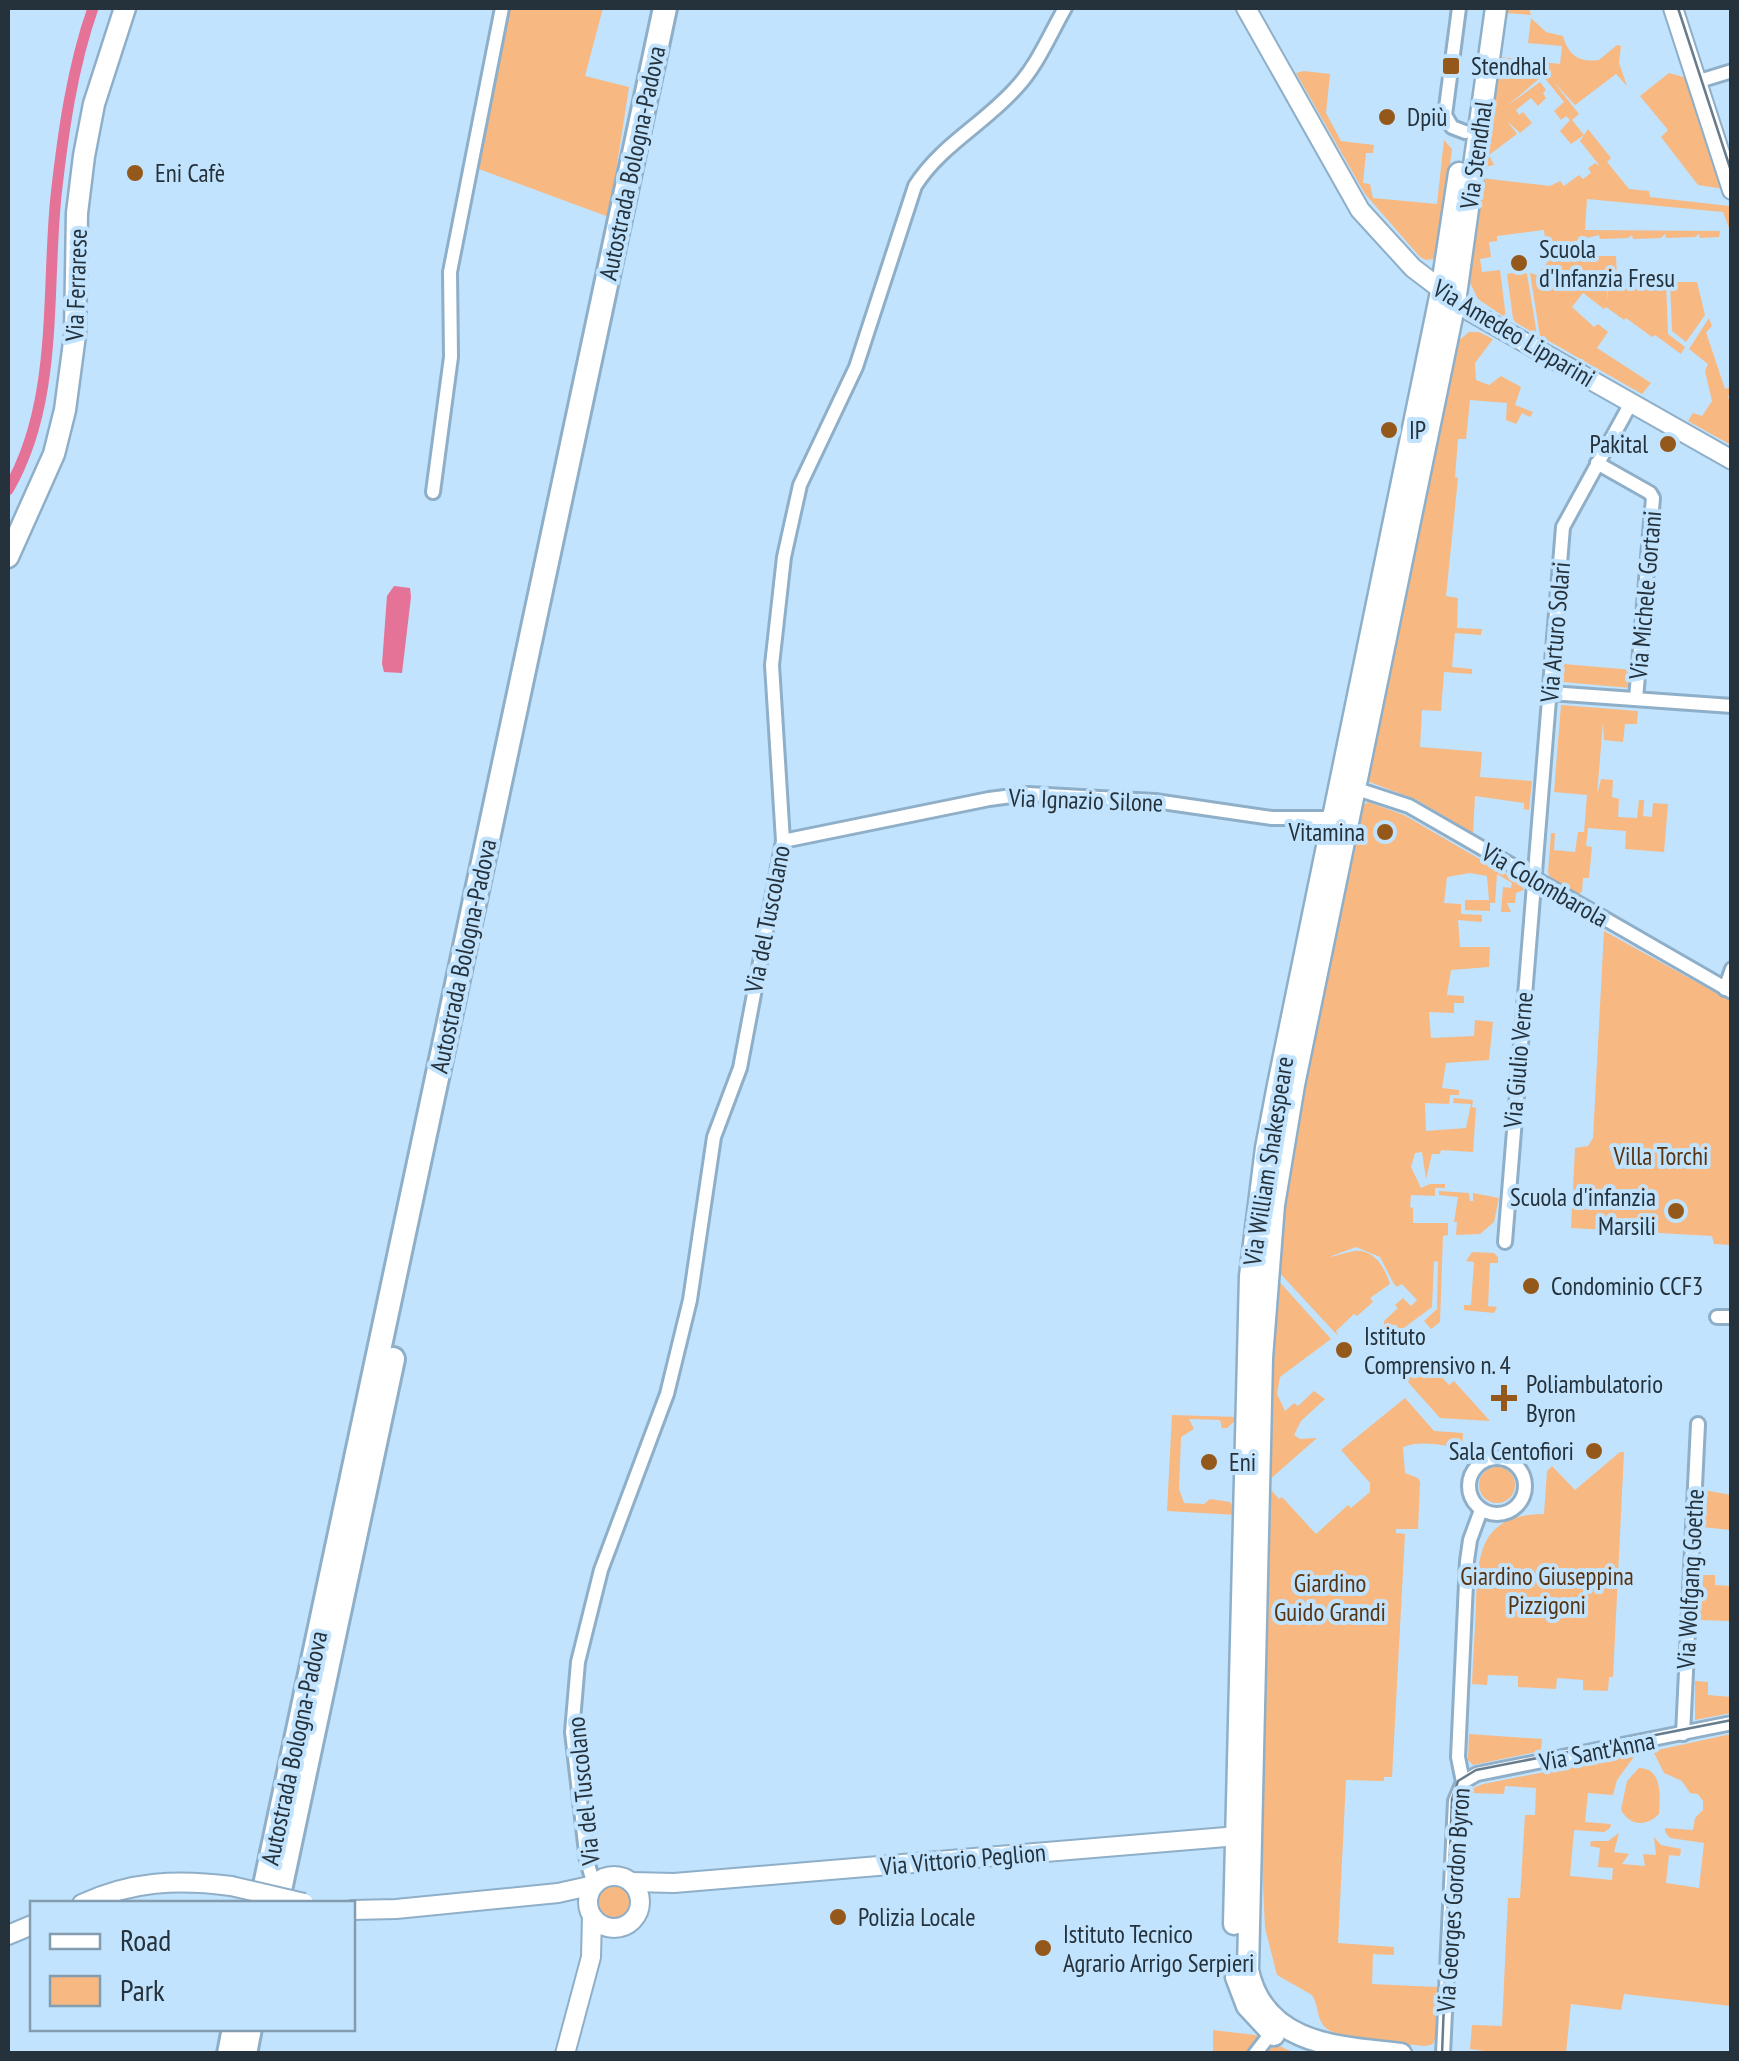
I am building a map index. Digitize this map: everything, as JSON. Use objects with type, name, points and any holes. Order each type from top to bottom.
[{"type":"highway","name":"Autostrada Bologna-Padova","points":[[262,1901],[665,8]]},
{"type":"highway","name":"Autostrada Bologna-Padova","points":[[278,1901],[681,8]]},
{"type":"main road","name":"Via Ferrarese","points":[[8,557],[54,454],[73,364],[84,156],[94,104],[125,8]]},
{"type":"main road","name":"Via Stendhal","points":[[1448,297],[1482,8]]},
{"type":"main road","name":"Via Stendhal","points":[[1448,297],[1496,8]]},
{"type":"main road","name":"Via William Shakespeare","points":[[1275,2028],[1247,2006],[1234,1971],[1268,1251],[1288,1117],[1448,297]]},
{"type":"main road","name":"Via William Shakespeare","points":[[1243,1835],[1252,1256],[1266,1148],[1332,818],[1448,297]]},
{"type":"main road","points":[[1275,2028],[1299,2044],[1402,2054]]},
{"type":"street","points":[[434,492],[451,357],[450,272],[502,8]]},
{"type":"street","name":"Via del Tuscolano","points":[[594,1885],[572,1732],[578,1662],[601,1570],[667,1394],[690,1300],[714,1137],[740,1068],[782,841],[772,665],[777,595],[800,486],[856,366],[916,186],[957,138],[1019,86],[1065,8]]},
{"type":"street","name":"Via Amedeo Lipparini","points":[[1246,8],[1360,210],[1396,252],[1448,297],[1732,460]]},
{"type":"street","points":[[1459,8],[1445,115],[1452,127],[1465,132]]},
{"type":"street","points":[[1673,8],[1732,190]]},
{"type":"street","points":[[1696,82],[1732,70]]},
{"type":"street","name":"Via Arturo Solari","points":[[1534,879],[1564,527],[1631,403]]},
{"type":"street","name":"Via Michele Gortani","points":[[1597,462],[1650,492],[1653,498],[1636,699]]},
{"type":"street","points":[[1550,692],[1732,706]]},
{"type":"street","name":"Via Colombarola","points":[[1354,788],[1401,802],[1728,990]]},
{"type":"street","name":"Via Ignazio Silone","points":[[782,841],[1028,794],[1155,801],[1272,818],[1332,818]]},
{"type":"street","name":"Via Giulio Verne","points":[[1505,1242],[1534,879]]},
{"type":"street","points":[[1728,990],[1732,969]]},
{"type":"street","name":"Via Wolfgang Goethe","points":[[1683,1734],[1698,1424]]},
{"type":"street","points":[[1487,1459],[1515,1464],[1524,1478],[1520,1503],[1497,1515],[1481,1510],[1469,1493],[1471,1473],[1487,1459]]},
{"type":"street","name":"Via Georges Gordon Byron","points":[[1443,2054],[1455,1807],[1463,1782],[1458,1754],[1467,1561],[1481,1510]]},
{"type":"street","name":"Via Sant'Anna","points":[[1463,1782],[1477,1774],[1732,1723]]},
{"type":"street","name":"Via Vittorio Peglion","points":[[631,1882],[674,1883],[1243,1835]]},
{"type":"street","points":[[355,1910],[558,1893],[594,1885],[612,1876],[631,1882],[640,1898],[636,1915]]},
{"type":"street","points":[[90,1901],[122,1888],[174,1881],[231,1886],[297,1901]]},
{"type":"street","points":[[590,1956],[655,1893],[674,1883]]},
{"type":"street","points":[[565,2054],[590,1956],[589,1894],[594,1885]]},
{"type":"street","points":[[558,1893],[576,1897],[604,1926],[620,1927]]},
{"type":"street","points":[[1254,2054],[1275,2028]]},
{"type":"green space","points":[[510,8],[603,8],[585,76],[629,87],[609,217],[476,168]]},
{"type":"green space","points":[[1505,8],[1529,8],[1531,15],[1506,13],[1500,57],[1560,64],[1562,46],[1528,43],[1531,18],[1546,32],[1563,36],[1571,53],[1580,59],[1599,60],[1621,46],[1619,63],[1627,86],[1616,74],[1575,105],[1553,81],[1579,114],[1572,120],[1584,135],[1571,144],[1560,131],[1570,120],[1566,116],[1561,120],[1554,111],[1564,102],[1535,66],[1498,61]]},
{"type":"green space","points":[[1497,64],[1533,68],[1540,78],[1507,106],[1540,82],[1546,98],[1538,106],[1531,98],[1516,110],[1532,123],[1520,133],[1507,121],[1517,134],[1489,155],[1494,165],[1485,167]]},
{"type":"green space","points":[[1296,73],[1330,74],[1326,113],[1341,141],[1374,145],[1373,153],[1366,153],[1363,183],[1370,184],[1373,198],[1437,204],[1444,140],[1452,149],[1439,250],[1433,259],[1420,257],[1365,194]]},
{"type":"green space","points":[[1669,73],[1687,78],[1724,189],[1698,185],[1661,137],[1668,130],[1640,96]]},
{"type":"green space","points":[[1588,129],[1629,189],[1649,191],[1650,197],[1729,206],[1731,233],[1723,212],[1587,199],[1585,230],[1720,231],[1719,237],[1700,238],[1699,234],[1666,238],[1665,234],[1661,238],[1633,239],[1632,235],[1600,239],[1599,235],[1575,241],[1579,256],[1616,256],[1617,277],[1597,277],[1607,279],[1607,301],[1609,279],[1666,282],[1668,334],[1685,347],[1681,354],[1583,293],[1572,307],[1594,327],[1598,324],[1608,332],[1597,348],[1651,383],[1642,394],[1540,336],[1530,273],[1537,275],[1554,254],[1546,248],[1544,230],[1497,236],[1497,241],[1489,242],[1491,257],[1480,259],[1482,272],[1500,270],[1506,318],[1478,299],[1470,283],[1481,178],[1550,186],[1560,181],[1564,186],[1579,175],[1583,179],[1591,173],[1588,168],[1595,163],[1600,166],[1580,141]]},
{"type":"green space","points":[[1507,274],[1527,274],[1537,335],[1513,318]]},
{"type":"green space","points":[[1670,282],[1697,282],[1705,315],[1686,342],[1672,331]]},
{"type":"green space","points":[[1709,318],[1712,326],[1706,332],[1725,389],[1731,387],[1731,445],[1688,421],[1693,413],[1702,416],[1712,401],[1705,371],[1708,364],[1689,349]]},
{"type":"green space","points":[[1469,332],[1493,339],[1475,363],[1476,380],[1489,385],[1501,376],[1521,387],[1515,405],[1533,412],[1530,417],[1522,413],[1516,424],[1506,420],[1507,403],[1470,400],[1466,439],[1458,439],[1446,596],[1458,598],[1457,628],[1482,629],[1481,635],[1455,633],[1452,667],[1472,669],[1472,674],[1444,672],[1441,711],[1422,710],[1420,747],[1482,752],[1480,777],[1532,781],[1529,810],[1524,809],[1524,803],[1475,796],[1473,833],[1417,800],[1367,781],[1457,342]]},
{"type":"green space","points":[[1564,664],[1633,670],[1631,688],[1563,682]]},
{"type":"green space","points":[[1561,705],[1638,711],[1637,724],[1625,724],[1623,742],[1604,740],[1603,722],[1597,795],[1601,779],[1613,780],[1612,797],[1619,799],[1618,817],[1637,818],[1639,800],[1644,800],[1643,816],[1652,817],[1653,803],[1668,804],[1664,852],[1625,849],[1626,831],[1588,828],[1586,846],[1592,847],[1589,878],[1583,878],[1582,892],[1578,894],[1550,878],[1548,872],[1551,833],[1555,833],[1554,850],[1575,852],[1578,832],[1584,832],[1587,795],[1554,792]]},
{"type":"green space","points":[[1368,802],[1404,815],[1519,882],[1524,890],[1516,893],[1515,903],[1507,903],[1511,912],[1501,912],[1503,887],[1511,888],[1512,883],[1497,874],[1495,903],[1490,903],[1490,911],[1465,910],[1465,900],[1489,900],[1487,876],[1470,873],[1447,877],[1444,903],[1461,904],[1461,914],[1482,915],[1482,922],[1458,920],[1460,947],[1490,947],[1489,967],[1451,970],[1447,995],[1464,996],[1464,1003],[1454,1003],[1454,1013],[1429,1012],[1431,1038],[1474,1036],[1475,1020],[1493,1022],[1489,1060],[1446,1063],[1442,1088],[1459,1090],[1459,1095],[1450,1095],[1449,1104],[1425,1103],[1426,1131],[1466,1128],[1471,1104],[1453,1103],[1454,1098],[1473,1100],[1473,1152],[1441,1150],[1440,1154],[1432,1154],[1426,1179],[1422,1152],[1415,1153],[1411,1167],[1421,1188],[1445,1184],[1445,1188],[1435,1188],[1435,1196],[1411,1195],[1410,1207],[1413,1223],[1448,1223],[1448,1235],[1443,1236],[1440,1322],[1431,1329],[1424,1321],[1437,1309],[1438,1261],[1434,1262],[1432,1307],[1393,1336],[1384,1321],[1403,1298],[1411,1306],[1417,1300],[1402,1284],[1394,1284],[1380,1257],[1356,1247],[1329,1257],[1354,1251],[1367,1253],[1382,1266],[1390,1284],[1336,1331],[1338,1336],[1278,1271],[1292,1154],[1313,1037],[1360,806]]},
{"type":"green space","name":"Villa Torchi","points":[[1604,931],[1731,1001],[1731,1245],[1714,1244],[1712,1236],[1571,1228],[1575,1148],[1588,1146],[1593,1138]]},
{"type":"green space","points":[[1439,1191],[1469,1193],[1470,1201],[1473,1193],[1499,1198],[1494,1222],[1480,1234],[1456,1235],[1458,1197],[1439,1195]]},
{"type":"green space","points":[[1472,1252],[1494,1253],[1498,1257],[1498,1263],[1490,1263],[1488,1306],[1497,1307],[1494,1313],[1464,1310],[1464,1305],[1471,1305],[1474,1262],[1466,1261]]},
{"type":"green space","points":[[1276,1278],[1331,1339],[1280,1377],[1277,1394],[1285,1411],[1294,1403],[1298,1406],[1314,1391],[1325,1399],[1301,1421],[1294,1435],[1300,1439],[1317,1438],[1268,1481]]},
{"type":"green space","points":[[1408,1365],[1446,1366],[1440,1375],[1449,1385],[1454,1381],[1490,1421],[1440,1418],[1399,1372]]},
{"type":"green space","name":"Giardino Guido Grandi","points":[[1405,1398],[1434,1431],[1463,1433],[1462,1449],[1424,1444],[1403,1447],[1405,1473],[1420,1482],[1418,1529],[1396,1529],[1396,1533],[1405,1534],[1392,1777],[1384,1777],[1384,1781],[1346,1780],[1338,1943],[1394,1947],[1394,1955],[1373,1954],[1372,1984],[1437,1987],[1435,2039],[1426,2046],[1371,2041],[1329,2030],[1321,2022],[1312,1995],[1277,1975],[1265,1928],[1261,1842],[1268,1494],[1272,1491],[1279,1499],[1282,1497],[1316,1534],[1348,1505],[1351,1508],[1370,1492],[1370,1483],[1341,1450]]},
{"type":"green space","points":[[1172,1415],[1239,1417],[1227,1428],[1222,1428],[1220,1420],[1189,1419],[1194,1429],[1181,1437],[1179,1489],[1184,1503],[1204,1504],[1210,1499],[1230,1502],[1237,1515],[1167,1511]]},
{"type":"green space","name":"Giardino Giuseppina Pizzigoni","points":[[1624,1452],[1613,1677],[1609,1677],[1608,1691],[1583,1690],[1583,1680],[1557,1678],[1556,1689],[1518,1687],[1518,1676],[1488,1675],[1487,1685],[1472,1684],[1478,1569],[1487,1540],[1507,1521],[1544,1514],[1547,1471],[1552,1466],[1575,1490]]},
{"type":"green space","points":[[1497,1467],[1510,1472],[1515,1485],[1510,1498],[1497,1503],[1484,1498],[1479,1485],[1484,1472]]},
{"type":"green space","points":[[1704,1490],[1731,1495],[1730,1530],[1702,1527]]},
{"type":"green space","points":[[1700,1575],[1715,1575],[1715,1585],[1731,1586],[1731,1621],[1698,1620]]},
{"type":"green space","points":[[1695,1681],[1708,1682],[1708,1695],[1731,1697],[1731,1713],[1695,1720]]},
{"type":"green space","points":[[1469,1734],[1542,1739],[1541,1751],[1473,1765],[1468,1760]]},
{"type":"green space","points":[[1731,1734],[1731,2006],[1624,1994],[1621,2010],[1571,2004],[1566,2053],[1506,2054],[1470,2049],[1472,2025],[1502,2026],[1508,1898],[1520,1898],[1525,1815],[1535,1815],[1536,1788],[1505,1786],[1504,1794],[1471,1793],[1471,1789],[1636,1754],[1617,1780],[1613,1795],[1588,1793],[1585,1822],[1611,1824],[1604,1832],[1574,1830],[1570,1876],[1612,1880],[1613,1868],[1598,1867],[1600,1848],[1590,1846],[1591,1841],[1608,1841],[1619,1833],[1614,1852],[1629,1854],[1622,1864],[1645,1866],[1643,1854],[1656,1855],[1654,1837],[1661,1845],[1681,1849],[1680,1856],[1669,1855],[1666,1883],[1699,1888],[1704,1843],[1670,1838],[1665,1828],[1693,1830],[1703,1801],[1698,1794],[1690,1793],[1682,1781],[1664,1773],[1653,1751]]},
{"type":"green space","points":[[1639,1768],[1647,1769],[1656,1778],[1660,1800],[1659,1814],[1638,1823],[1621,1810],[1627,1781]]},
{"type":"green space","points":[[613,1883],[626,1888],[631,1901],[626,1914],[613,1919],[600,1914],[595,1901],[600,1888]]},
{"type":"green space","points":[[1213,2030],[1255,2035],[1295,2053],[1213,2054]]},
{"type":"shaded area","points":[[394,586],[410,588],[411,597],[402,673],[384,672],[382,664],[387,596]]},
{"type":"waterway","points":[[8,490],[36,421],[43,384],[62,148],[74,77],[93,8]]},
{"type":"tram line","points":[[1678,8],[1732,174]]},
{"type":"tram line","points":[[1442,2054],[1452,1799],[1458,1781],[1476,1770],[1732,1720]]},
{"type":"place","name":"Stendhal","points":[[1451,66]]},
{"type":"place","name":"Dpiù","points":[[1387,117]]},
{"type":"place","name":"Eni Cafè","points":[[135,173]]},
{"type":"place","name":"Scuola d'Infanzia Fresu","points":[[1519,263]]},
{"type":"place","name":"IP","points":[[1389,430]]},
{"type":"place","name":"Pakital","points":[[1668,444]]},
{"type":"place","name":"Vitamina","points":[[1385,832]]},
{"type":"place","name":"Scuola d'infanzia Marsili","points":[[1676,1211]]},
{"type":"place","name":"Condominio CCF3","points":[[1531,1286]]},
{"type":"place","name":"Istituto Comprensivo n. 4","points":[[1344,1350]]},
{"type":"place","name":"Poliambulatorio Byron","points":[[1504,1398]]},
{"type":"place","name":"Sala Centofiori","points":[[1594,1451]]},
{"type":"place","name":"Eni","points":[[1209,1462]]},
{"type":"place","name":"Polizia Locale","points":[[838,1917]]},
{"type":"place","name":"Istituto Tecnico Agrario Arrigo Serpieri","points":[[1043,1948]]}]
